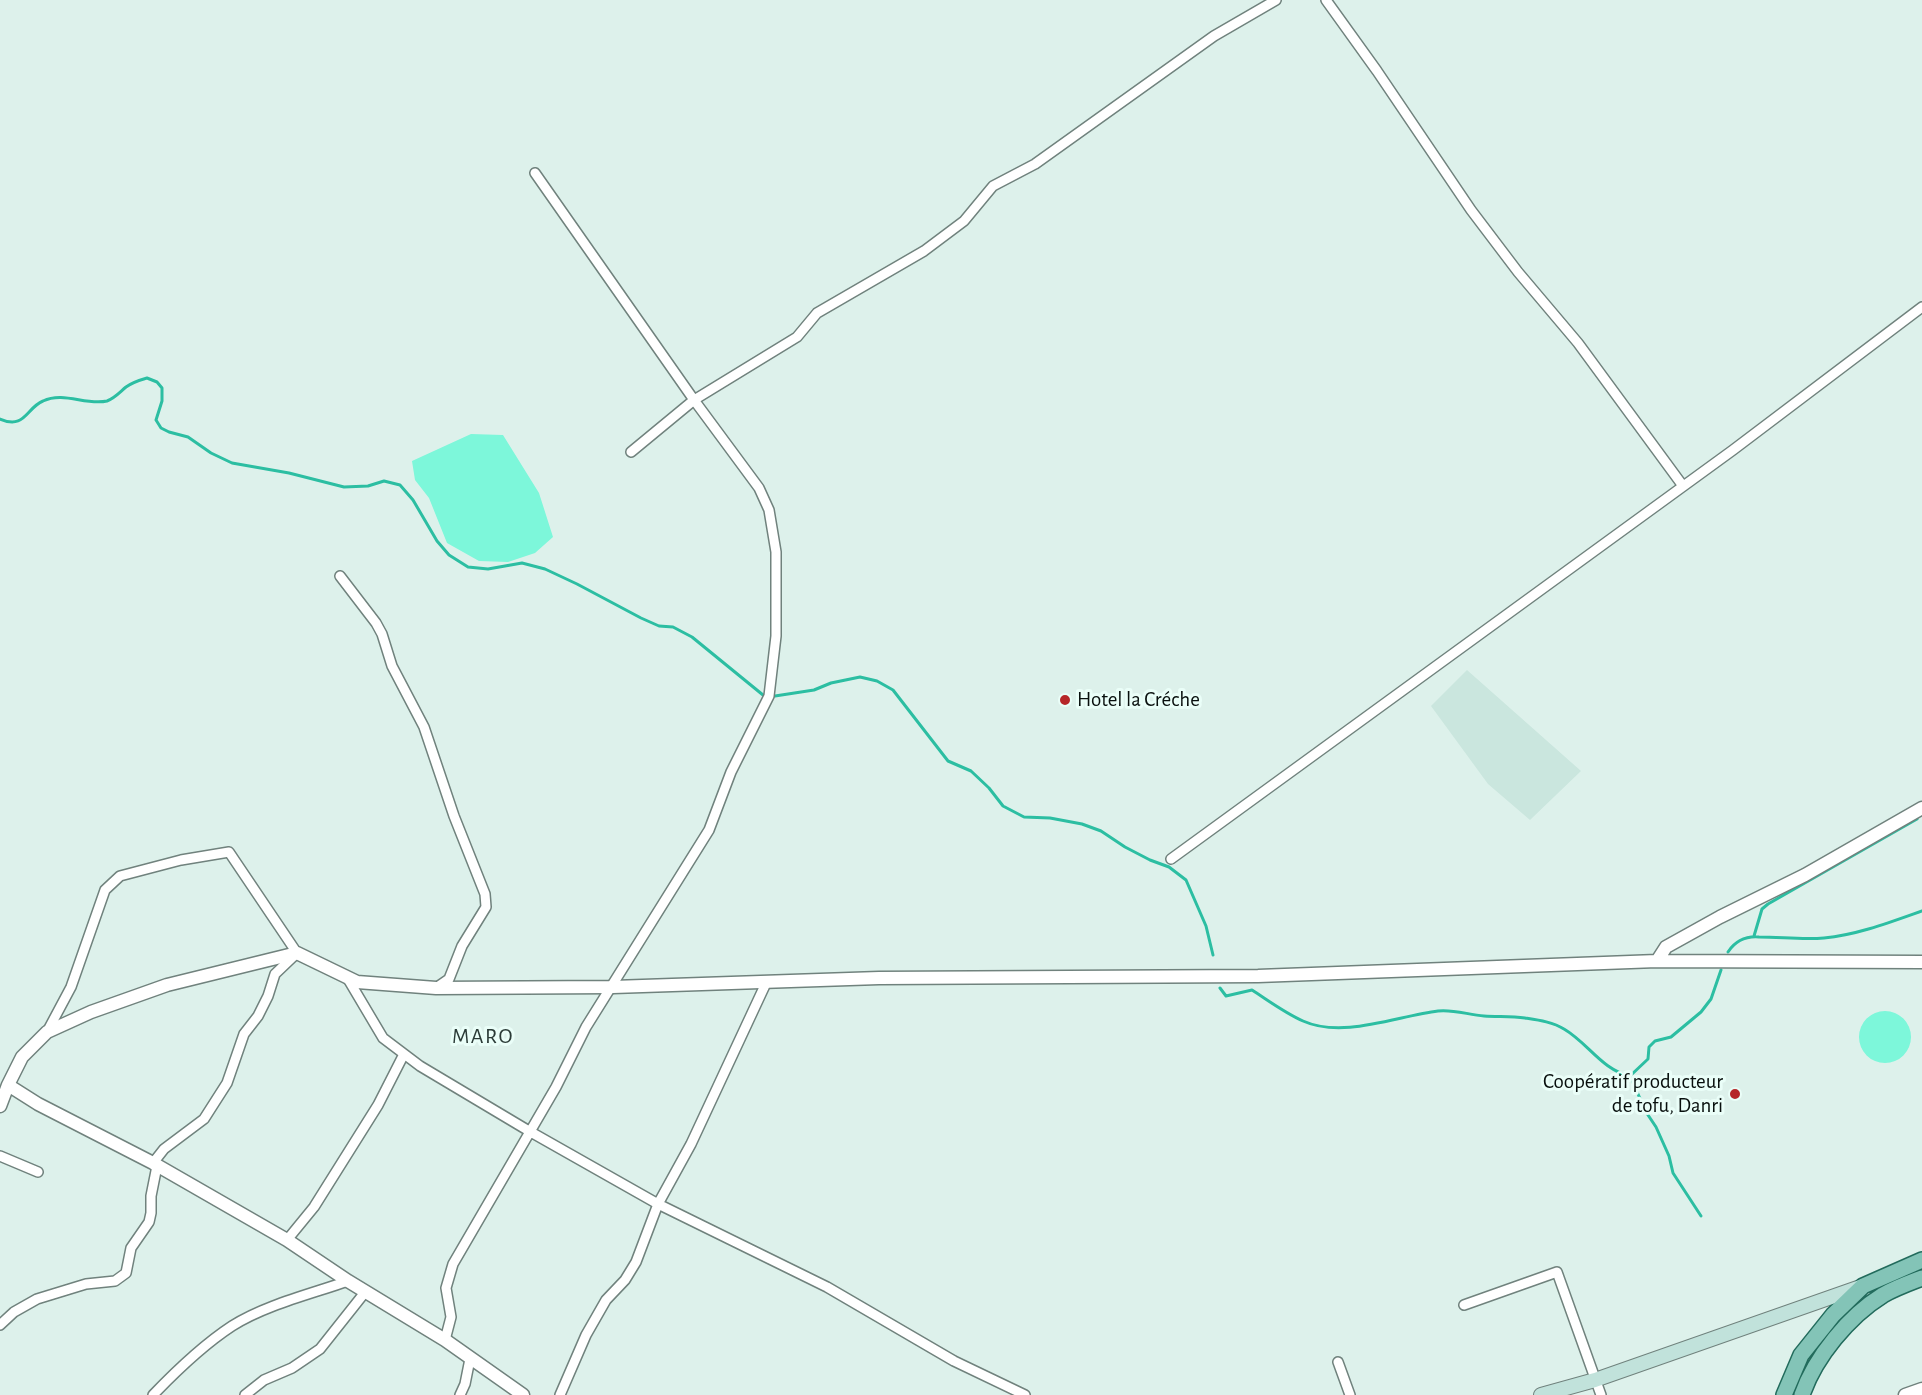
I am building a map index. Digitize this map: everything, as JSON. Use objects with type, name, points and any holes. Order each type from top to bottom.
[{"type":"main road","points":[[1541,1395],[1595,1380],[1863,1286],[1922,1260]]},
{"type":"main road","points":[[1802,1395],[1819,1360],[1837,1335],[1884,1294],[1922,1278]]},
{"type":"main road","points":[[1784,1395],[1801,1355],[1833,1315],[1863,1286]]},
{"type":"street","points":[[631,452],[694,400],[797,337],[817,313],[924,250],[964,221],[993,186],[1035,164],[1214,36],[1276,0]]},
{"type":"street","points":[[1326,0],[1472,210],[1518,272],[1578,344],[1683,486]]},
{"type":"street","points":[[445,1340],[451,1317],[446,1288],[453,1264],[555,1087],[586,1027],[709,830],[731,772],[769,696],[776,636],[777,552],[770,510],[759,488],[694,400],[535,173]]},
{"type":"street","points":[[1171,859],[1683,486],[1922,307]]},
{"type":"street","points":[[340,576],[376,623],[392,666],[424,726],[454,816],[485,894],[486,907],[462,946],[449,979],[436,988]]},
{"type":"street","points":[[1657,961],[1666,947],[1805,874],[1922,808]]},
{"type":"street","points":[[0,1106],[22,1057],[47,1032],[71,987],[105,890],[120,876],[181,860],[229,852],[297,953],[357,982],[436,988],[613,987],[767,981],[995,977],[1257,976],[1657,961],[1922,962]]},
{"type":"street","points":[[47,1032],[91,1012],[167,985],[297,953]]},
{"type":"street","points":[[0,1326],[14,1312],[37,1299],[86,1284],[115,1281],[126,1273],[131,1248],[149,1222],[155,1165],[164,1149],[208,1114],[227,1083],[244,1034],[258,1016],[268,996],[274,974],[297,953]]},
{"type":"street","points":[[348,979],[383,1038],[420,1066],[658,1204],[827,1287],[954,1361],[1025,1395]]},
{"type":"street","points":[[560,1395],[586,1335],[606,1300],[625,1280],[636,1262],[658,1204],[691,1144],[767,981]]},
{"type":"street","points":[[287,1240],[314,1207],[378,1105],[404,1054]]},
{"type":"street","points":[[8,1085],[38,1104],[155,1165],[287,1240],[348,1281],[445,1340],[523,1395]]},
{"type":"street","points":[[0,1156],[38,1172]]},
{"type":"street","points":[[1464,1305],[1557,1272],[1601,1395]]},
{"type":"street","points":[[153,1395],[203,1347],[234,1325],[286,1302],[348,1281]]},
{"type":"street","points":[[244,1395],[264,1380],[292,1368],[320,1349],[366,1291]]},
{"type":"street","points":[[460,1395],[465,1384],[470,1359]]},
{"type":"street","points":[[1338,1362],[1350,1395]]},
{"type":"street","points":[[1905,1395],[1922,1389]]},
{"type":"shaded area","points":[[1467,670],[1581,771],[1530,820],[1488,784],[1431,706]]},
{"type":"green space","points":[[471,434],[503,435],[539,493],[553,537],[535,553],[508,562],[479,561],[447,543],[429,498],[415,480],[412,461]]},
{"type":"green space","points":[[1885,1011],[1899,1015],[1907,1023],[1911,1037],[1907,1051],[1899,1059],[1885,1063],[1871,1059],[1863,1051],[1859,1037],[1863,1023],[1871,1015]]},
{"type":"waterway","points":[[0,419],[8,422],[20,420],[37,404],[51,398],[91,402],[107,401],[129,385],[147,378],[157,382],[162,388],[162,401],[156,420],[161,428],[188,437],[211,453],[232,463],[289,473],[344,487],[368,486],[384,481],[400,485],[413,500],[437,541],[449,555],[468,567],[488,569],[522,563],[545,569],[641,618],[659,626],[673,627],[692,637],[763,695]]},
{"type":"waterway","points":[[775,696],[814,690],[831,683],[860,677],[877,681],[893,690],[948,761],[971,771],[989,788],[1003,806],[1024,817],[1050,818],[1082,824],[1101,831],[1125,847],[1169,867],[1186,880],[1206,926],[1213,955]]},
{"type":"waterway","points":[[1754,936],[1762,909],[1768,904],[1917,819]]},
{"type":"waterway","points":[[1728,952],[1738,942],[1750,937],[1824,938],[1874,928],[1922,911]]},
{"type":"waterway","points":[[1630,1076],[1648,1059],[1649,1047],[1655,1041],[1671,1037],[1701,1012],[1711,999],[1721,970]]},
{"type":"waterway","points":[[1220,988],[1226,996],[1252,990],[1303,1021],[1335,1028],[1370,1025],[1444,1011],[1525,1018],[1560,1027],[1573,1035],[1611,1068],[1630,1076],[1669,1156],[1673,1173],[1701,1216]]},
{"type":"place","name":"Hotel la Créche","points":[[1065,700]]},
{"type":"place","name":"Coopératif producteur de tofu, Danri","points":[[1735,1094]]},
{"type":"district","name":"MARO","points":[[483,1036]]}]
